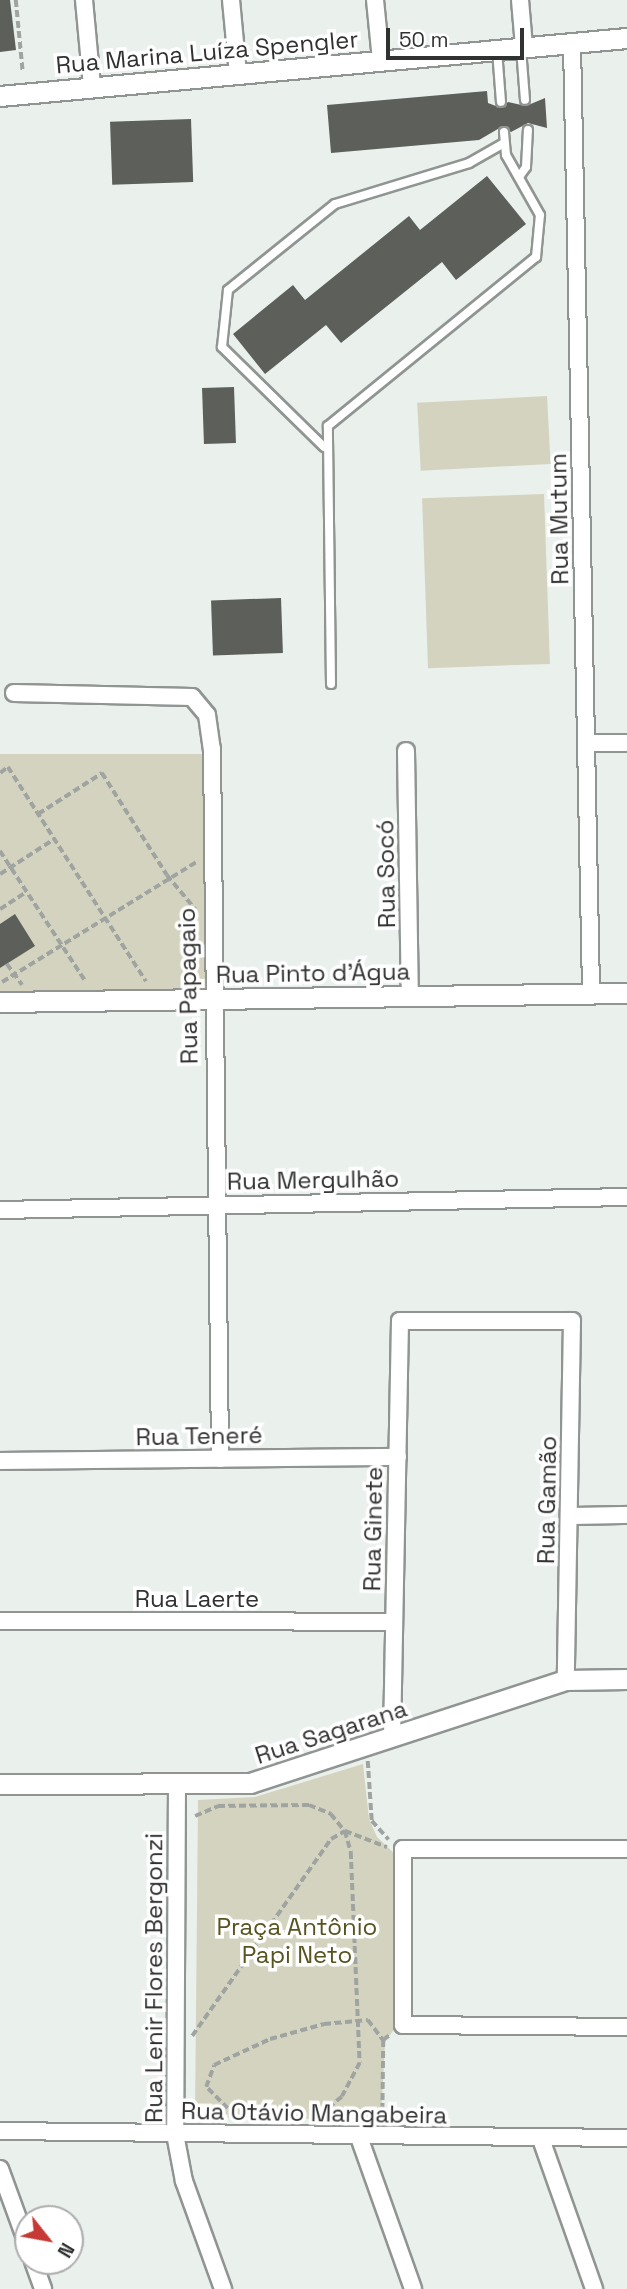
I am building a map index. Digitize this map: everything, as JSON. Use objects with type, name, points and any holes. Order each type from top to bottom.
[{"type":"street","points":[[84,0],[92,87]]},
{"type":"street","points":[[231,0],[238,74]]},
{"type":"street","points":[[375,0],[381,60]]},
{"type":"street","points":[[520,0],[522,48]]},
{"type":"street","name":"Rua Marina Luíza Spengler","points":[[0,96],[627,38]]},
{"type":"street","name":"Rua Mutum","points":[[572,43],[591,993]]},
{"type":"street","name":"Rua Papagaio","points":[[14,693],[192,696],[201,703],[212,749],[209,855],[220,1459]]},
{"type":"street","points":[[587,743],[627,743]]},
{"type":"street","name":"Rua Socó","points":[[406,751],[411,996]]},
{"type":"street","name":"Rua Pinto d'Água","points":[[0,1002],[627,993]]},
{"type":"street","name":"Rua Mergulhão","points":[[0,1209],[627,1197]]},
{"type":"street","name":"Rua Ginete","points":[[392,1738],[400,1321],[572,1321]]},
{"type":"street","name":"Rua Gamão","points":[[566,1680],[572,1321]]},
{"type":"street","name":"Rua Teneré","points":[[0,1461],[398,1457]]},
{"type":"street","points":[[569,1516],[627,1515]]},
{"type":"street","name":"Rua Laerte","points":[[0,1621],[394,1622]]},
{"type":"street","name":"Rua Sagarana","points":[[0,1784],[177,1786],[250,1783],[566,1680],[627,1679]]},
{"type":"street","name":"Rua Lenir Flores Bergonzi","points":[[177,1786],[175,2134],[184,2181],[223,2289]]},
{"type":"street","points":[[627,1849],[403,1849],[403,2025],[627,2027]]},
{"type":"street","name":"Rua Otávio Mangabeira","points":[[0,2131],[627,2138]]},
{"type":"street","points":[[359,2137],[414,2289]]},
{"type":"street","points":[[541,2139],[594,2289]]},
{"type":"street","points":[[0,2169],[14,2208]]},
{"type":"lane","points":[[522,48],[525,100]]},
{"type":"lane","points":[[497,50],[501,102]]},
{"type":"lane","points":[[519,177],[526,167],[528,130]]},
{"type":"lane","points":[[331,684],[324,447],[336,415],[536,257],[540,215],[504,144],[504,132]]},
{"type":"lane","points":[[324,447],[222,347],[228,290],[335,204],[469,163],[504,144]]},
{"type":"path","points":[[16,0],[23,73]]},
{"type":"path","points":[[0,773],[8,767],[159,1000]]},
{"type":"path","points":[[38,814],[102,773],[167,875],[210,926]]},
{"type":"path","points":[[0,874],[54,839]]},
{"type":"path","points":[[0,850],[99,1001]]},
{"type":"path","points":[[0,983],[167,875],[209,855]]},
{"type":"path","points":[[0,909],[26,892]]},
{"type":"path","points":[[367,1746],[372,1822],[378,1833],[403,1849]]},
{"type":"path","points":[[177,1830],[218,1806],[309,1805],[331,1814],[345,1831],[371,1845],[403,1849]]},
{"type":"path","points":[[295,2136],[342,2096],[357,2076],[351,1852],[345,1831]]},
{"type":"path","points":[[175,2055],[230,1989],[331,1839],[345,1831]]},
{"type":"path","points":[[258,2135],[206,2087],[214,2065],[270,2039],[357,2020],[376,2025],[383,2040],[382,2137]]},
{"type":"path","points":[[383,2040],[403,2025]]},
{"type":"green space","points":[[547,396],[551,464],[421,471],[417,403]]},
{"type":"green space","points":[[544,494],[550,664],[428,668],[422,498]]},
{"type":"green space","points":[[0,754],[208,754],[208,996],[0,996]]},
{"type":"green space","name":"Praça Antônio Papi Neto","points":[[363,1764],[369,1819],[377,1837],[398,1857],[397,2025],[385,2042],[381,2120],[195,2117],[198,1800],[255,1797]]},
{"type":"building","points":[[0,0],[10,0],[16,50],[0,52]]},
{"type":"building","points":[[487,91],[488,103],[501,108],[508,102],[526,106],[545,98],[547,128],[528,123],[511,132],[503,126],[479,140],[331,153],[327,105]]},
{"type":"building","points":[[191,119],[193,182],[112,185],[110,122]]},
{"type":"building","points":[[487,176],[526,224],[456,280],[442,262],[341,343],[326,325],[265,374],[233,334],[293,285],[305,300],[409,216],[420,230]]},
{"type":"building","points":[[234,387],[236,443],[204,444],[202,388]]},
{"type":"building","points":[[281,598],[283,653],[213,655],[211,600]]},
{"type":"building","points":[[15,914],[35,946],[0,968],[0,924]]}]
